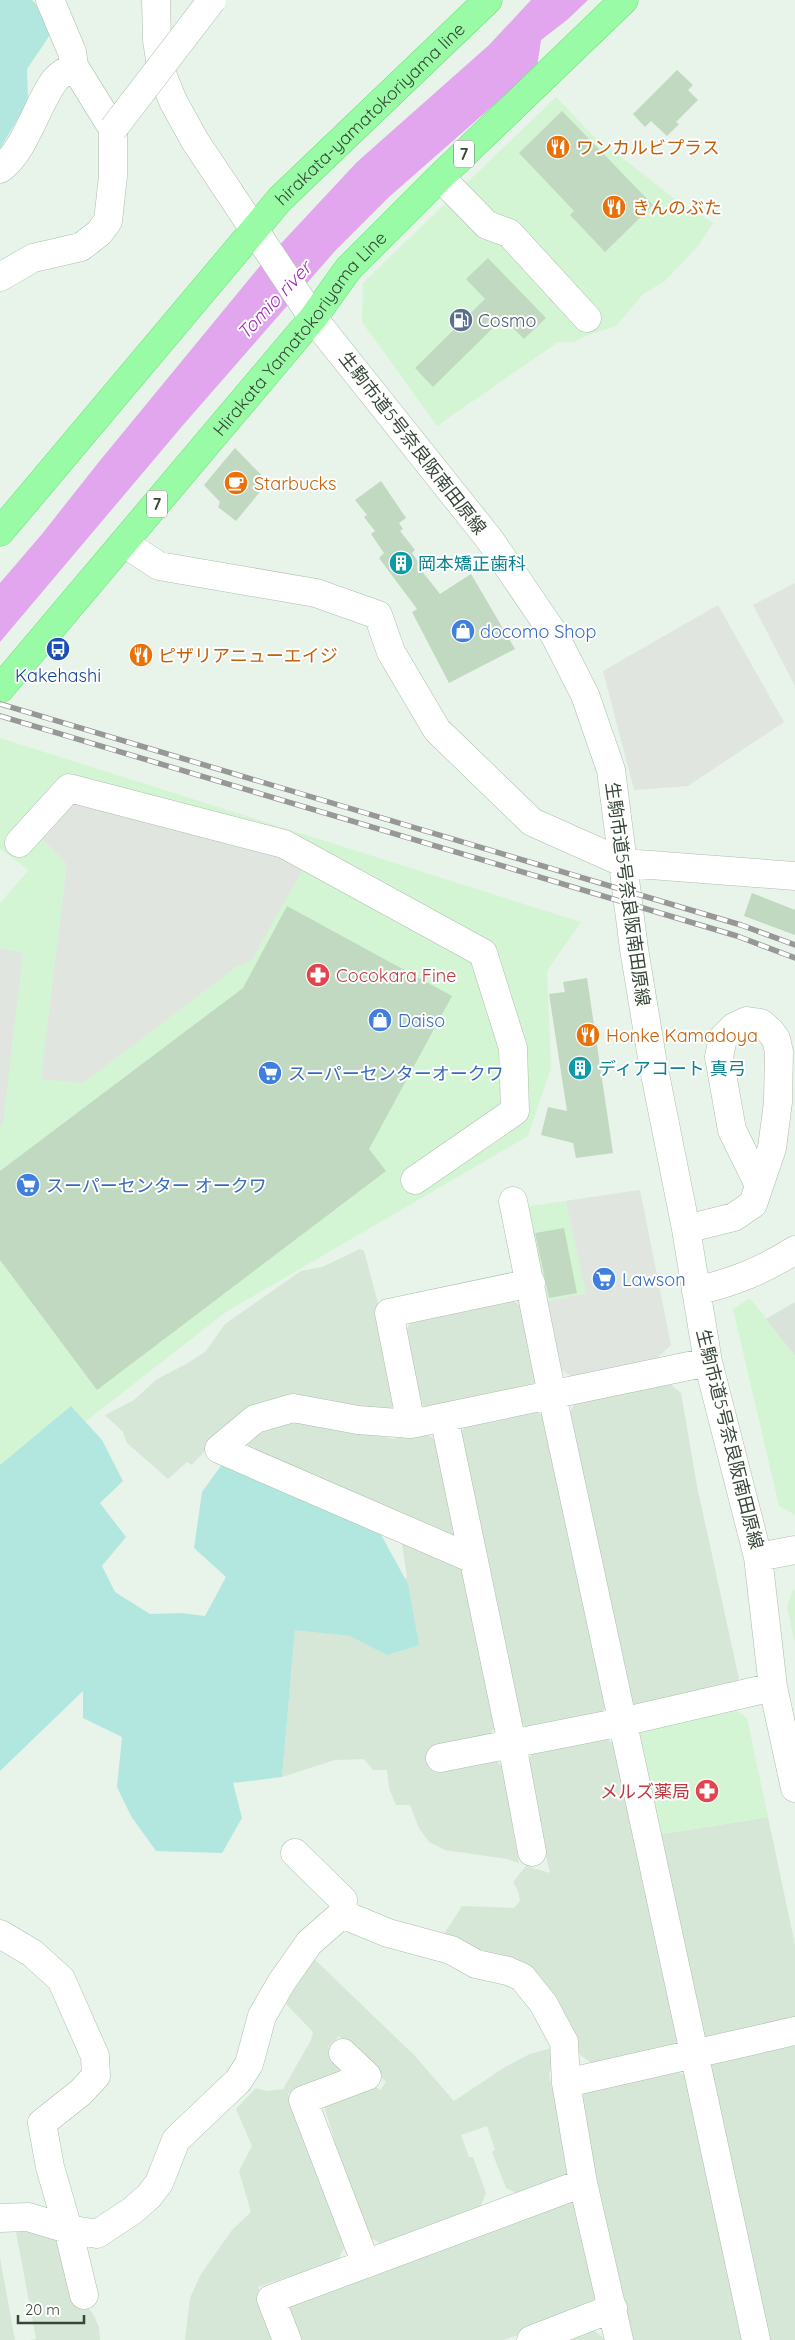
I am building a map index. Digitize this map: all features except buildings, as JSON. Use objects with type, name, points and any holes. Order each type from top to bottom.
[{"type":"main road","name":"hirakata-yamatokoriyama line","points":[[253,230],[280,199],[488,0]]},
{"type":"main road","name":"Hirakata Yamatokoriyama Line","points":[[0,689],[313,318],[348,269],[440,177],[624,0]]},
{"type":"main road","points":[[0,532],[227,264],[253,230]]},
{"type":"street","points":[[0,277],[33,258],[81,247],[99,233],[108,221],[113,176],[113,129],[74,66],[72,52],[50,0]]},
{"type":"street","points":[[156,0],[157,40],[162,74],[173,100],[195,141],[253,230]]},
{"type":"street","points":[[113,129],[212,0]]},
{"type":"street","points":[[0,168],[28,134],[44,98],[57,79],[74,66]]},
{"type":"street","points":[[440,177],[487,225],[509,233],[587,318]]},
{"type":"street","name":"生駒市道5号奈良阪南田原線","points":[[253,230],[313,318],[490,540],[554,634],[585,695],[611,770],[634,948],[653,1064],[686,1229],[708,1362],[758,1557],[773,1687],[795,1788]]},
{"type":"street","points":[[124,543],[159,566],[316,593],[378,615],[391,652],[437,730],[532,822],[624,863],[795,876]]},
{"type":"street","points":[[19,843],[69,788],[284,844],[483,953],[513,1048],[516,1111],[415,1180]]},
{"type":"street","points":[[686,1229],[718,1222],[744,1212],[753,1204],[758,1183],[772,1148],[778,1102],[779,1052],[776,1040],[770,1031],[760,1023],[747,1021],[734,1027],[724,1038],[719,1057],[732,1130],[758,1183]]},
{"type":"street","points":[[513,1201],[552,1395],[756,2340]]},
{"type":"street","points":[[696,1291],[733,1282],[750,1275],[766,1268],[795,1250]]},
{"type":"street","points":[[411,1424],[389,1313],[531,1283]]},
{"type":"street","points":[[473,1559],[219,1449],[255,1419],[293,1408],[358,1420],[411,1424],[708,1362]]},
{"type":"street","points":[[444,1417],[512,1744],[532,1852]]},
{"type":"street","points":[[758,1557],[795,1550]]},
{"type":"street","points":[[440,1758],[622,1722],[773,1687]]},
{"type":"street","points":[[0,2218],[28,2217],[68,2229],[97,2234],[132,2211],[149,2196],[159,2183],[176,2140],[244,2072],[249,2064],[262,2016],[281,1983],[308,1943],[342,1914],[343,1900],[295,1853]]},
{"type":"street","points":[[342,1914],[388,1933],[451,1950],[476,1964],[508,1971],[522,1977],[543,2003],[564,2042],[566,2082],[582,2183],[613,2308],[619,2340]]},
{"type":"street","points":[[0,1934],[32,1953],[61,1979],[95,2056],[96,2076],[80,2093],[42,2123],[50,2168],[68,2229],[84,2295]]},
{"type":"street","points":[[566,2082],[795,2031]]},
{"type":"street","points":[[344,2053],[367,2076],[303,2100],[366,2264]]},
{"type":"street","points":[[287,2340],[271,2299],[582,2183]]},
{"type":"street","points":[[531,2340],[613,2308]]},
{"type":"shaded area","points":[[0,0],[32,0],[56,26],[27,69],[28,101],[0,149]]},
{"type":"shaded area","points":[[556,97],[596,139],[671,196],[713,223],[699,245],[665,281],[643,294],[616,326],[585,336],[575,342],[558,342],[437,426],[362,322],[363,283]]},
{"type":"shaded area","points":[[795,583],[795,686],[753,605]]},
{"type":"shaded area","points":[[718,605],[784,722],[688,786],[634,790],[603,671]]},
{"type":"shaded area","points":[[0,738],[581,922],[547,971],[551,1068],[528,1136],[226,1312],[90,1418],[0,1495],[0,903],[29,870],[0,849]]},
{"type":"shaded area","points":[[87,799],[266,849],[303,869],[252,960],[236,967],[83,1083],[41,1079],[67,864],[41,837],[60,811]]},
{"type":"shaded area","points":[[0,948],[23,953],[3,1124],[0,1126]]},
{"type":"shaded area","points":[[640,1190],[657,1277],[544,1302],[524,1207]]},
{"type":"shaded area","points":[[640,1190],[671,1345],[657,1358],[573,1377],[558,1368],[544,1302],[586,1293],[566,1201]]},
{"type":"shaded area","points":[[360,1249],[364,1251],[379,1307],[394,1406],[386,1413],[321,1403],[219,1435],[192,1465],[187,1462],[168,1479],[127,1443],[123,1432],[105,1415],[134,1400],[157,1379],[206,1351],[225,1324],[301,1271],[322,1267]]},
{"type":"shaded area","points":[[750,1298],[795,1356],[795,1515],[779,1506],[733,1309]]},
{"type":"shaded area","points":[[510,1299],[525,1308],[540,1374],[531,1390],[433,1410],[418,1403],[405,1332],[412,1320]]},
{"type":"shaded area","points":[[795,1302],[795,1356],[766,1319]]},
{"type":"shaded area","points":[[669,1383],[681,1393],[697,1486],[739,1679],[733,1689],[639,1709],[627,1699],[568,1415],[577,1400]]},
{"type":"shaded area","points":[[71,1406],[102,1440],[123,1481],[100,1503],[126,1537],[102,1566],[115,1592],[150,1614],[181,1613],[205,1616],[226,1577],[194,1548],[202,1492],[223,1463],[379,1531],[408,1584],[419,1645],[387,1655],[350,1636],[295,1630],[282,1777],[233,1783],[242,1818],[222,1853],[156,1851],[131,1816],[117,1787],[122,1737],[83,1718],[83,1691],[0,1771],[0,1465]]},
{"type":"shaded area","points":[[533,1409],[549,1419],[608,1703],[600,1717],[532,1731],[516,1720],[459,1437],[467,1423]]},
{"type":"shaded area","points":[[313,1421],[394,1439],[423,1432],[438,1441],[497,1724],[487,1738],[438,1746],[445,1771],[492,1757],[507,1771],[518,1823],[512,1825],[519,1863],[507,1859],[445,1850],[429,1842],[419,1828],[410,1805],[396,1805],[389,1788],[387,1770],[373,1770],[364,1759],[335,1760],[282,1777],[295,1629],[350,1636],[407,1577],[399,1524],[223,1459],[256,1433],[287,1422]]},
{"type":"shaded area","points":[[793,1590],[795,1590],[795,1645],[787,1606]]},
{"type":"shaded area","points":[[735,1710],[747,1718],[768,1817],[656,1835],[635,1740],[647,1726]]},
{"type":"shaded area","points":[[603,1737],[616,1745],[679,2037],[672,2049],[593,2064],[580,2055],[575,2041],[551,1995],[532,1967],[523,1972],[441,1939],[462,1906],[514,1908],[520,1901],[518,1891],[513,1882],[526,1866],[550,1873],[525,1764],[535,1750]]},
{"type":"shaded area","points":[[768,1817],[795,1945],[795,2022],[710,2041],[698,2032],[656,1835]]},
{"type":"shaded area","points":[[310,1955],[414,2055],[454,2101],[505,2067],[530,2054],[555,2047],[554,2065],[549,2074],[570,2169],[563,2179],[518,2194],[506,2188],[492,2152],[495,2150],[487,2126],[461,2135],[469,2157],[473,2157],[486,2193],[479,2210],[380,2243],[366,2235],[331,2140],[334,2138],[323,2103],[373,2084],[380,2090],[386,2082],[339,2036],[328,2047],[346,2065],[346,2074],[288,2094],[307,2148],[347,2242],[338,2260],[258,2287],[278,2340],[185,2340],[190,2298],[201,2274],[232,2230],[251,2212],[239,2171],[252,2146],[236,2109],[256,2088],[267,2091],[283,2089],[311,2040],[313,2032],[286,2004]]},
{"type":"shaded area","points":[[795,2044],[795,2340],[762,2340],[707,2073],[715,2060]]},
{"type":"shaded area","points":[[675,2069],[687,2077],[742,2340],[626,2340],[576,2099],[586,2086]]},
{"type":"shaded area","points":[[565,2199],[578,2204],[596,2296],[589,2310],[504,2340],[298,2340],[286,2309],[294,2295]]},
{"type":"shaded area","points":[[21,2225],[64,2230],[83,2302],[93,2314],[99,2327],[100,2340],[30,2340],[36,2339],[16,2232]]},
{"type":"shaded area","points":[[0,2258],[15,2340],[0,2340]]},
{"type":"shaded area","points":[[592,2329],[606,2340],[561,2340]]},
{"type":"water","name":"Tomio river","points":[[531,0],[588,0],[567,20],[541,40],[537,67],[389,197],[335,251],[184,424],[0,642],[0,583],[260,266],[357,162],[489,45]]},
{"type":"railway","points":[[0,704],[741,925],[795,945]]},
{"type":"railway","points":[[0,716],[737,936],[795,958]]},
{"type":"place","name":"ワンカルビプラス","points":[[558,147]]},
{"type":"place","name":"きんのぶた","points":[[614,207]]},
{"type":"place","name":"Cosmo","points":[[461,320]]},
{"type":"place","name":"Starbucks","points":[[236,483]]},
{"type":"place","name":"岡本矯正歯科","points":[[401,563]]},
{"type":"place","name":"docomo Shop","points":[[463,631]]},
{"type":"place","name":"Kakehashi","points":[[58,649]]},
{"type":"place","name":"ピザリアニューエイジ","points":[[141,655]]},
{"type":"place","name":"Cocokara Fine","points":[[318,975]]},
{"type":"place","name":"Daiso","points":[[380,1020]]},
{"type":"place","name":"Honke Kamadoya","points":[[588,1035]]},
{"type":"place","name":"ディアコート 真弓","points":[[580,1068]]},
{"type":"place","name":"スーパーセンターオークワ","points":[[270,1073]]},
{"type":"place","name":"スーパーセンター オークワ","points":[[28,1185]]},
{"type":"place","name":"Lawson","points":[[604,1279]]},
{"type":"place","name":"メルズ薬局","points":[[707,1791]]}]
